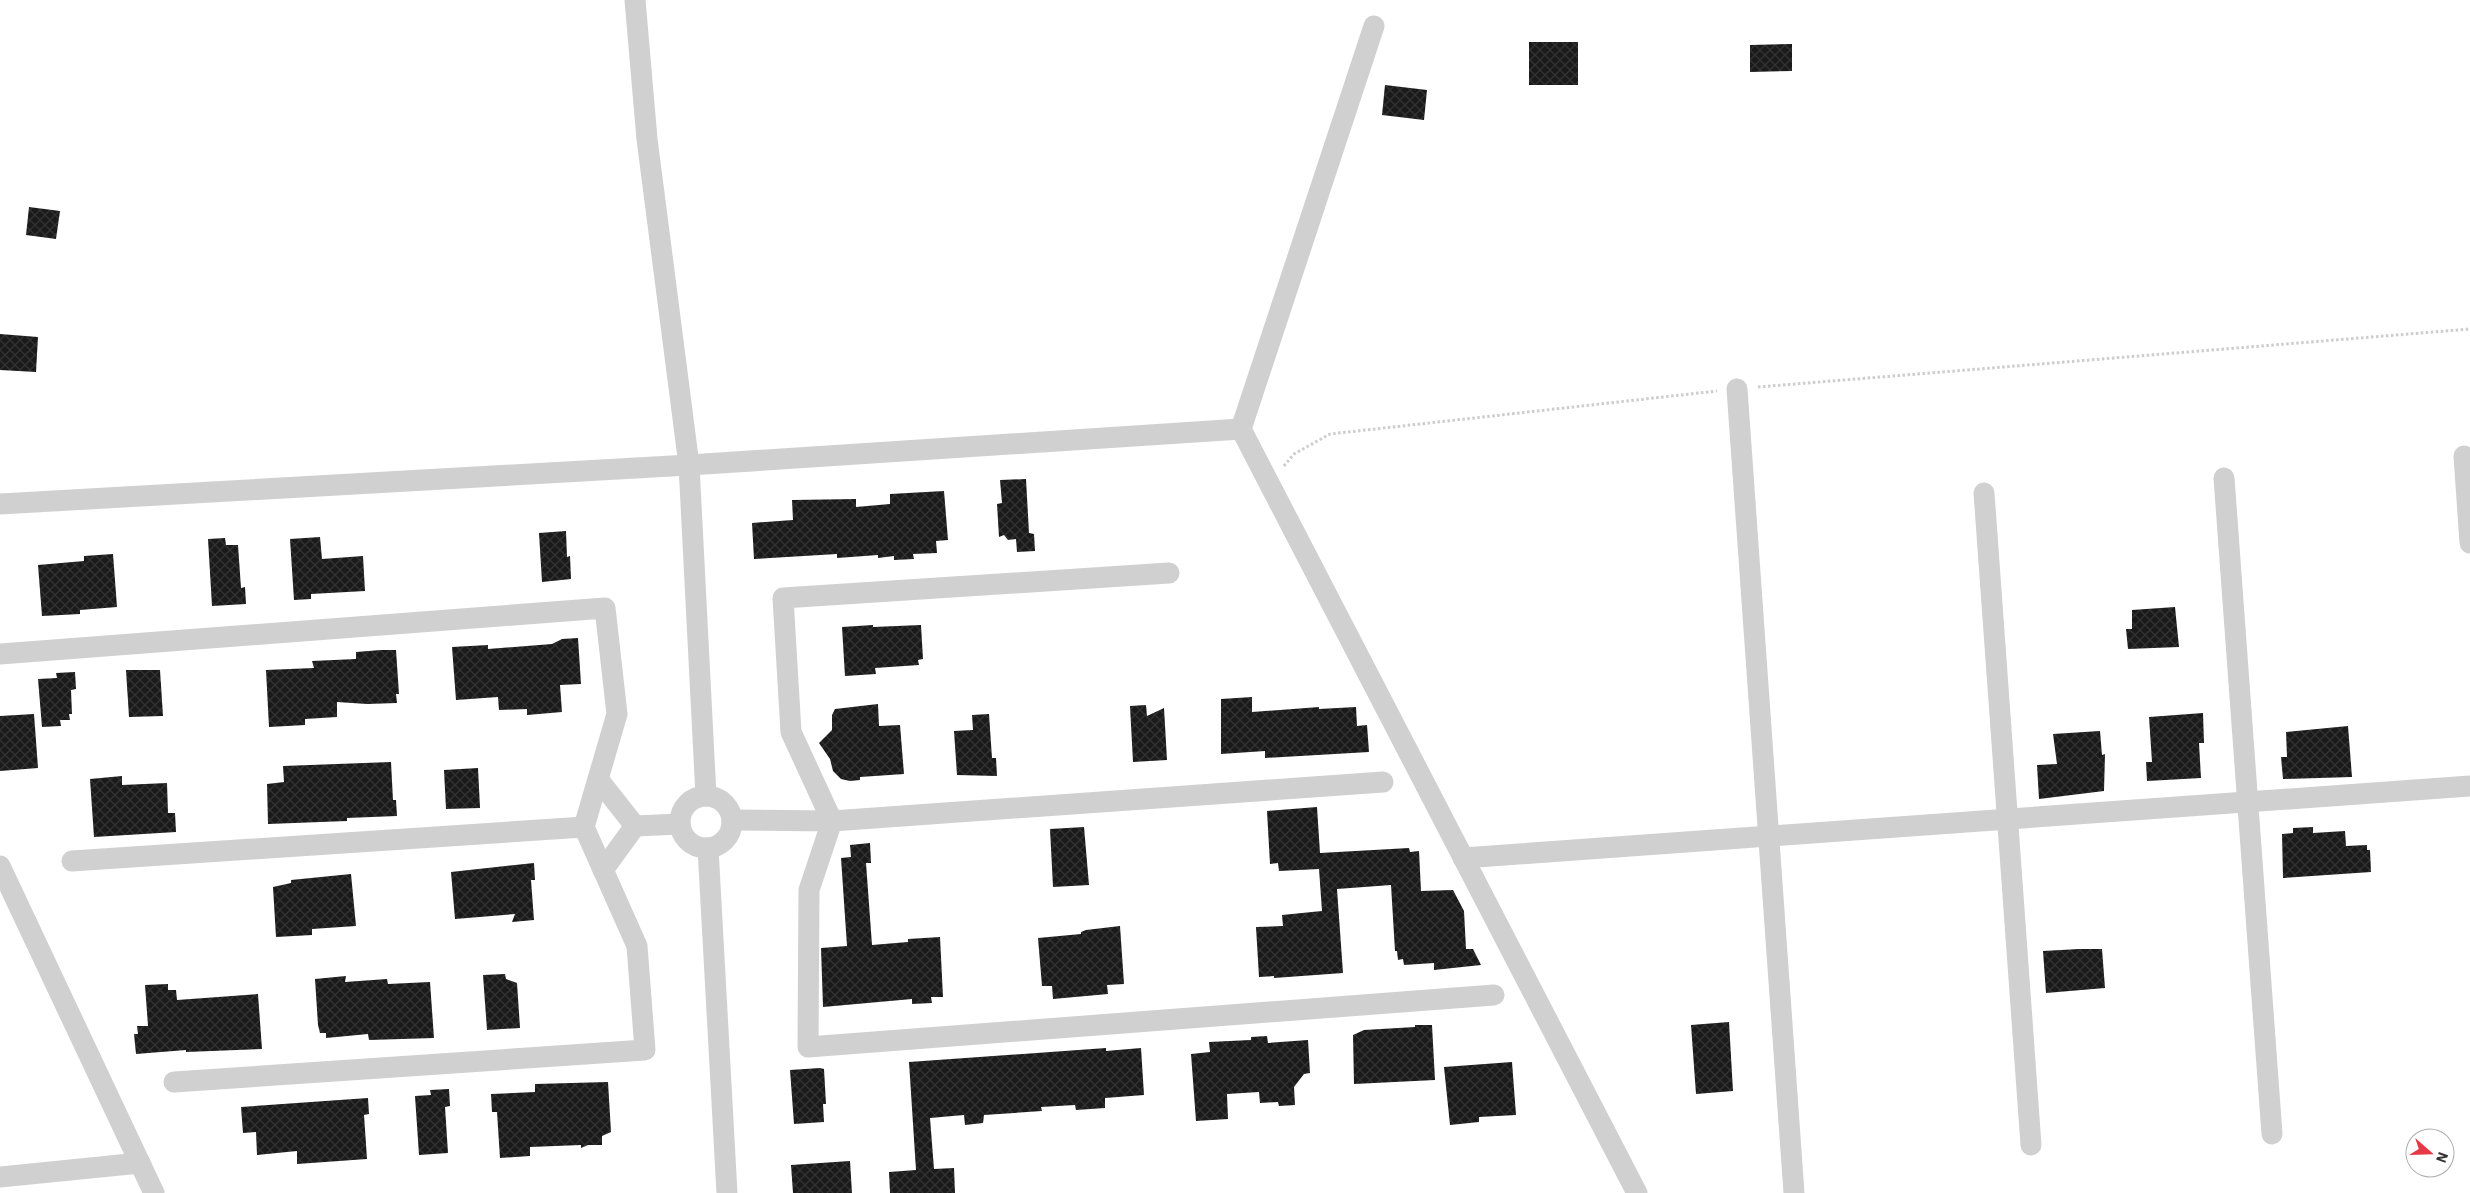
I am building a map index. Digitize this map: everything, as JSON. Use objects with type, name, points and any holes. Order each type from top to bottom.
[{"type":"street","points":[[635,0],[647,139],[689,465],[706,796]]},
{"type":"street","points":[[1374,26],[1241,429],[1637,1193]]},
{"type":"street","points":[[1737,388],[1794,1193]]},
{"type":"street","points":[[0,504],[689,465],[1241,429]]},
{"type":"street","points":[[2464,456],[2470,543]]},
{"type":"street","points":[[2224,478],[2272,1134]]},
{"type":"street","points":[[1984,493],[2030,1145]]},
{"type":"street","points":[[1169,573],[784,598],[791,732],[832,821],[809,890],[808,1047],[1494,995]]},
{"type":"street","points":[[0,654],[605,608],[617,714],[584,827],[637,946],[645,1050],[174,1082]]},
{"type":"street","points":[[598,779],[635,826]]},
{"type":"street","points":[[732,820],[832,821],[1383,782]]},
{"type":"street","points":[[1464,858],[2470,786]]},
{"type":"street","points":[[706,796],[719,798],[728,808],[732,820],[730,834],[721,844],[708,848],[695,846],[684,837],[680,824],[683,810],[687,805],[692,800],[706,796]]},
{"type":"street","points":[[635,826],[680,824]]},
{"type":"street","points":[[603,870],[635,826]]},
{"type":"street","points":[[72,861],[584,827]]},
{"type":"street","points":[[708,848],[727,1193]]},
{"type":"street","points":[[0,866],[154,1193]]},
{"type":"street","points":[[0,1176],[140,1162]]},
{"type":"path","points":[[1270,486],[1294,454],[1330,434],[1737,388],[2470,329]]},
{"type":"building","points":[[1529,42],[1578,42],[1578,85],[1529,85]]},
{"type":"building","points":[[1792,44],[1792,71],[1750,72],[1750,45]]},
{"type":"building","points":[[1385,85],[1427,90],[1424,120],[1382,115]]},
{"type":"building","points":[[29,207],[60,211],[56,239],[26,235]]},
{"type":"building","points":[[0,334],[38,337],[36,372],[0,370]]},
{"type":"building","points":[[1026,479],[1029,533],[1034,534],[1035,551],[1017,552],[1016,539],[1008,540],[1004,535],[999,537],[997,504],[1002,503],[1000,480]]},
{"type":"building","points":[[944,491],[948,540],[936,541],[937,553],[913,554],[914,559],[894,560],[894,556],[878,558],[878,555],[837,558],[837,554],[754,559],[752,523],[793,520],[792,500],[856,499],[856,507],[890,504],[890,494]]},
{"type":"building","points":[[566,531],[567,557],[570,556],[571,579],[542,582],[539,533]]},
{"type":"building","points":[[320,537],[322,559],[363,556],[365,591],[311,594],[311,599],[294,600],[290,539]]},
{"type":"building","points":[[225,538],[226,545],[238,545],[241,588],[245,587],[246,604],[212,606],[208,539]]},
{"type":"building","points":[[113,554],[117,607],[80,610],[80,614],[42,616],[38,565],[84,561],[84,556]]},
{"type":"building","points":[[2175,607],[2179,647],[2128,649],[2126,629],[2132,629],[2132,610]]},
{"type":"building","points":[[873,625],[873,627],[921,625],[923,659],[918,660],[919,665],[875,668],[876,674],[845,676],[842,627]]},
{"type":"building","points":[[578,638],[581,684],[560,685],[562,712],[527,715],[527,709],[499,710],[498,697],[456,700],[452,647],[488,645],[488,649],[552,644],[562,639]]},
{"type":"building","points":[[396,650],[399,694],[396,694],[397,703],[337,702],[337,717],[305,719],[305,725],[269,727],[266,670],[314,668],[312,661],[356,659],[356,652]]},
{"type":"building","points":[[126,670],[160,670],[163,716],[129,717]]},
{"type":"building","points":[[75,672],[76,689],[71,690],[72,714],[69,714],[70,720],[60,720],[61,726],[42,727],[38,679],[57,678],[56,673]]},
{"type":"building","points":[[1252,697],[1252,712],[1319,707],[1319,709],[1356,707],[1357,726],[1367,725],[1369,752],[1265,758],[1265,751],[1221,754],[1221,699]]},
{"type":"building","points":[[878,704],[879,726],[900,725],[904,774],[860,777],[860,780],[850,781],[841,779],[833,771],[830,759],[819,743],[832,730],[832,715],[835,709]]},
{"type":"building","points":[[1146,705],[1147,716],[1164,708],[1167,760],[1133,762],[1130,706]]},
{"type":"building","points":[[2203,713],[2204,743],[2199,743],[2201,778],[2147,781],[2146,762],[2152,762],[2149,717]]},
{"type":"building","points":[[34,714],[38,768],[0,771],[0,716]]},
{"type":"building","points":[[989,714],[992,758],[996,758],[997,776],[957,775],[954,731],[973,730],[972,715]]},
{"type":"building","points":[[2348,726],[2352,777],[2283,779],[2281,757],[2287,757],[2286,732]]},
{"type":"building","points":[[2100,731],[2102,755],[2105,754],[2104,791],[2039,799],[2037,765],[2057,764],[2053,734]]},
{"type":"building","points":[[391,762],[393,800],[396,800],[397,816],[347,818],[347,821],[268,824],[267,784],[284,782],[283,766]]},
{"type":"building","points":[[478,768],[480,808],[446,809],[444,770]]},
{"type":"building","points":[[122,776],[122,785],[167,783],[168,813],[175,813],[176,832],[94,837],[90,779]]},
{"type":"building","points":[[1317,807],[1320,853],[1409,848],[1410,852],[1419,851],[1421,891],[1453,890],[1464,911],[1466,949],[1473,949],[1481,965],[1434,970],[1434,963],[1404,965],[1403,959],[1398,960],[1397,951],[1395,951],[1391,885],[1337,889],[1343,973],[1274,978],[1274,976],[1259,977],[1256,927],[1283,926],[1282,915],[1322,911],[1319,869],[1279,871],[1278,863],[1270,864],[1267,811]]},
{"type":"building","points":[[1084,827],[1089,885],[1053,887],[1050,829]]},
{"type":"building","points":[[2313,827],[2313,833],[2345,831],[2346,846],[2367,845],[2367,850],[2370,850],[2371,872],[2283,878],[2282,834],[2293,833],[2293,828]]},
{"type":"building","points":[[870,843],[871,863],[866,863],[872,945],[908,942],[908,939],[940,937],[943,997],[931,997],[932,1003],[912,1004],[912,999],[823,1007],[821,948],[847,946],[841,858],[851,857],[850,845]]},
{"type":"building","points":[[534,863],[535,880],[531,880],[534,920],[512,922],[515,914],[455,919],[451,872]]},
{"type":"building","points":[[351,874],[356,926],[312,929],[312,935],[276,937],[273,887],[291,883],[291,880]]},
{"type":"building","points":[[1120,926],[1124,984],[1107,985],[1108,994],[1053,999],[1052,986],[1042,986],[1038,938],[1081,934],[1081,932],[1086,930]]},
{"type":"building","points":[[2102,949],[2105,988],[2046,993],[2043,951]]},
{"type":"building","points":[[505,974],[506,979],[517,983],[520,1028],[487,1030],[483,975]]},
{"type":"building","points":[[346,976],[345,982],[387,979],[388,984],[430,982],[434,1038],[369,1040],[368,1034],[326,1038],[326,1033],[320,1033],[318,1025],[315,979]]},
{"type":"building","points":[[168,984],[168,990],[176,990],[177,1000],[258,994],[262,1049],[186,1052],[186,1050],[136,1054],[134,1034],[138,1034],[137,1026],[148,1026],[145,985]]},
{"type":"building","points":[[1729,1022],[1733,1091],[1696,1094],[1691,1025]]},
{"type":"building","points":[[1415,1025],[1432,1025],[1435,1080],[1354,1084],[1353,1035],[1364,1030],[1415,1027]]},
{"type":"building","points":[[1267,1036],[1268,1043],[1308,1040],[1310,1073],[1304,1074],[1294,1087],[1295,1105],[1279,1106],[1278,1102],[1260,1103],[1259,1092],[1227,1094],[1228,1119],[1196,1121],[1191,1054],[1210,1052],[1209,1042],[1251,1040],[1251,1037]]},
{"type":"building","points":[[1106,1048],[1106,1051],[1141,1048],[1144,1095],[1105,1098],[1105,1108],[1076,1110],[1075,1105],[1041,1107],[1042,1111],[984,1115],[983,1123],[965,1125],[964,1115],[930,1118],[934,1169],[954,1168],[955,1193],[890,1193],[889,1172],[916,1170],[909,1062]]},
{"type":"building","points":[[1512,1062],[1516,1115],[1479,1117],[1479,1122],[1450,1125],[1444,1067]]},
{"type":"building","points":[[824,1069],[826,1104],[823,1104],[824,1122],[794,1124],[790,1070]]},
{"type":"building","points":[[608,1082],[611,1132],[602,1136],[602,1145],[588,1145],[581,1148],[581,1145],[530,1147],[530,1156],[500,1158],[497,1112],[492,1112],[491,1094],[535,1092],[535,1084]]},
{"type":"building","points":[[449,1089],[450,1106],[445,1107],[448,1153],[419,1155],[415,1096],[431,1095],[430,1090]]},
{"type":"building","points":[[368,1098],[369,1114],[364,1115],[367,1159],[297,1164],[297,1151],[257,1155],[256,1132],[243,1133],[241,1107]]},
{"type":"building","points":[[850,1161],[852,1193],[793,1193],[791,1165]]}]
